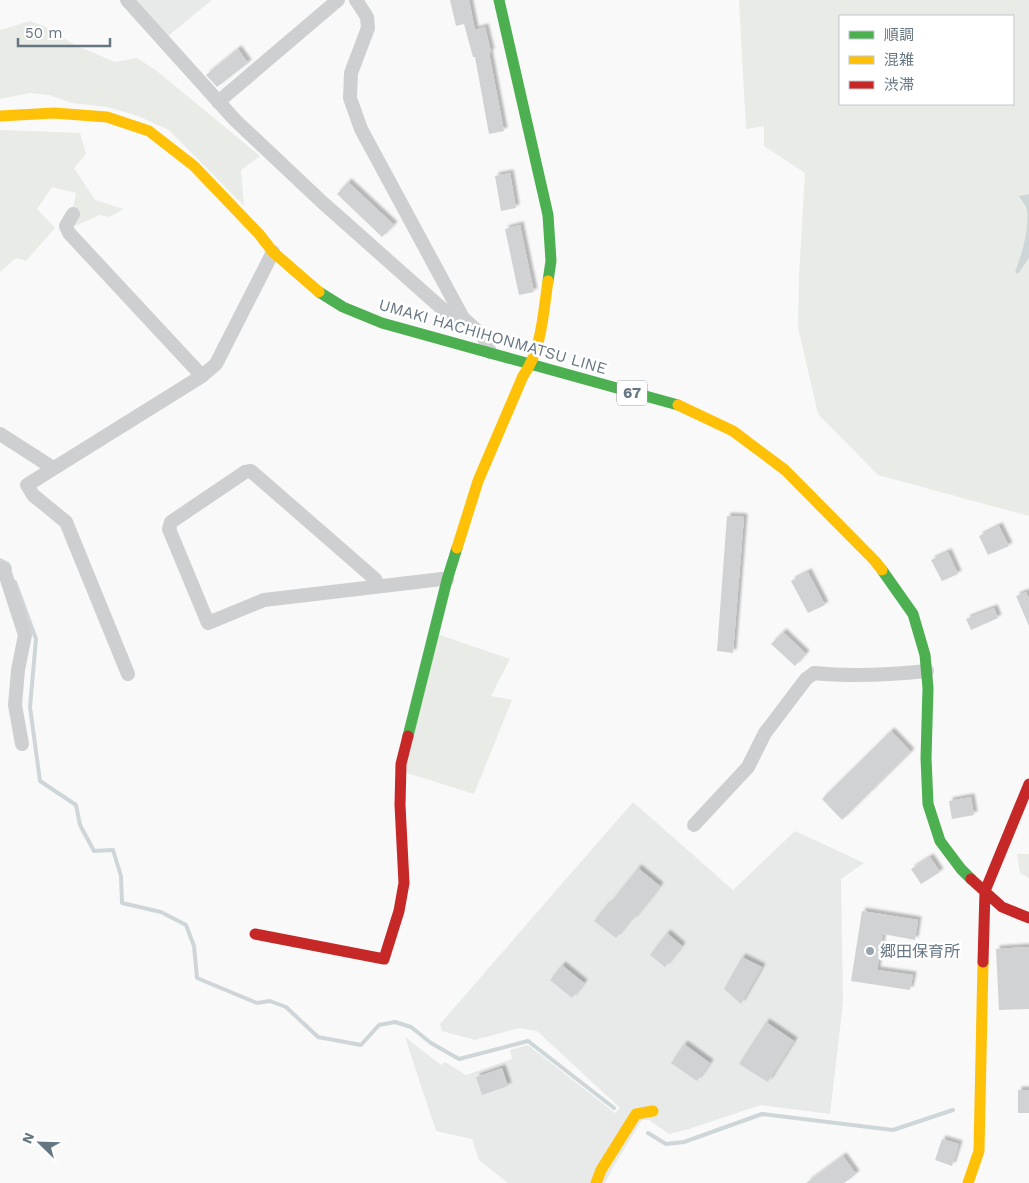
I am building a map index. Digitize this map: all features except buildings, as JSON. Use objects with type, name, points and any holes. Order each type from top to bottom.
[{"type":"street","points":[[127,0],[235,120],[322,202],[456,321],[463,318]]},
{"type":"street","points":[[218,102],[338,0]]},
{"type":"street","points":[[356,0],[367,17],[368,28],[351,73],[350,98],[361,129],[463,318],[483,336],[490,352]]},
{"type":"street","points":[[255,934],[384,959],[398,911],[404,884],[400,806],[401,764],[447,580],[478,480],[524,376],[531,365],[539,338],[551,261],[548,215],[499,0]]},
{"type":"street","name":"UMAKI HACHIHONMATSU LINE","points":[[0,116],[54,113],[107,117],[149,131],[194,166],[259,234],[273,252],[312,287],[343,307],[382,323],[679,405],[733,432],[785,470],[875,561],[913,614],[925,655],[927,671],[926,758],[928,804],[940,841],[961,869],[1002,907],[1029,918]]},
{"type":"street","points":[[73,214],[66,226],[69,233],[202,376]]},
{"type":"street","points":[[128,674],[66,522],[32,496],[27,484],[202,376],[216,364],[273,252]]},
{"type":"street","points":[[0,434],[53,468]]},
{"type":"street","points":[[378,586],[375,579],[251,471],[245,472],[171,522],[169,529],[208,623],[264,600],[442,579],[447,580]]},
{"type":"street","points":[[0,568],[4,570],[25,634],[18,670],[15,704],[22,744]]},
{"type":"street","points":[[694,825],[748,767],[765,732],[806,679],[814,673],[874,676],[927,671]]},
{"type":"street","points":[[968,1183],[978,1151],[985,891],[1029,784]]},
{"type":"street","points":[[596,1183],[601,1170],[636,1114],[653,1111]]},
{"type":"shaded area","points":[[136,0],[212,0],[168,36]]},
{"type":"shaded area","points":[[739,0],[1029,0],[1029,194],[1019,196],[1027,210],[1027,226],[1015,272],[1018,274],[1029,258],[1029,516],[878,475],[818,414],[798,327],[805,173],[764,146],[764,126],[746,129]]},
{"type":"shaded area","points":[[30,21],[46,27],[75,45],[115,62],[137,58],[157,71],[260,156],[241,170],[244,206],[169,130],[138,116],[107,107],[72,103],[49,95],[30,93],[0,99],[0,30]]},
{"type":"shaded area","points":[[0,130],[80,133],[86,154],[74,168],[95,200],[124,209],[109,217],[100,215],[75,226],[73,207],[76,193],[52,187],[37,209],[55,228],[26,261],[16,258],[0,272]]},
{"type":"shaded area","points":[[1029,194],[1029,258],[1018,274],[1015,272],[1027,226],[1027,210],[1019,196]]},
{"type":"shaded area","points":[[437,634],[510,659],[491,696],[512,700],[474,794],[404,772]]},
{"type":"shaded area","points":[[633,802],[733,890],[795,831],[864,863],[841,879],[843,1003],[830,1114],[761,1105],[669,1134],[649,1120],[642,1120],[605,1183],[508,1183],[479,1160],[472,1139],[436,1131],[405,1037],[441,1065],[445,1062],[466,1075],[512,1059],[510,1050],[528,1045],[615,1113],[620,1108],[537,1031],[519,1028],[475,1040],[442,1031],[440,1024]]},
{"type":"shaded area","points":[[1017,854],[1029,854],[1029,878],[1020,873]]},
{"type":"waterway","points":[[0,560],[8,564],[10,568]]},
{"type":"waterway","points":[[15,582],[36,639],[30,707],[40,781],[76,805],[80,825],[94,851],[113,850],[121,876],[122,903],[161,912],[186,925],[194,946],[197,978],[257,1003],[270,1001],[286,1007],[318,1037],[361,1045],[379,1025],[395,1022],[411,1027],[431,1043],[459,1059],[528,1041],[614,1108]]},
{"type":"waterway","points":[[648,1133],[666,1144],[684,1142],[762,1114],[893,1130],[953,1110]]},
{"type":"traffic: fast","points":[[499,0],[548,215],[551,261],[548,281]]},
{"type":"traffic: fast","points":[[319,292],[343,307],[382,323],[678,405]]},
{"type":"traffic: fast","points":[[408,736],[447,580],[457,548]]},
{"type":"traffic: fast","points":[[882,570],[913,614],[925,655],[928,688],[926,758],[928,804],[940,841],[971,879]]},
{"type":"traffic: slow","points":[[0,116],[54,113],[107,117],[149,131],[194,166],[259,234],[273,252],[319,292]]},
{"type":"traffic: slow","points":[[457,548],[478,481],[523,376],[534,355],[541,331],[548,281]]},
{"type":"traffic: slow","points":[[678,405],[733,431],[785,470],[882,570]]},
{"type":"traffic: slow","points":[[968,1183],[979,1151],[983,962]]},
{"type":"traffic: slow","points":[[596,1183],[601,1170],[636,1114],[653,1111]]},
{"type":"traffic: jam","points":[[255,934],[384,959],[399,911],[404,883],[400,805],[401,764],[408,736]]},
{"type":"traffic: jam","points":[[983,962],[985,891],[1029,784]]},
{"type":"traffic: jam","points":[[971,879],[1002,907],[1029,918]]},
{"type":"place","name":"郷田保育所","points":[[870,951]]}]
